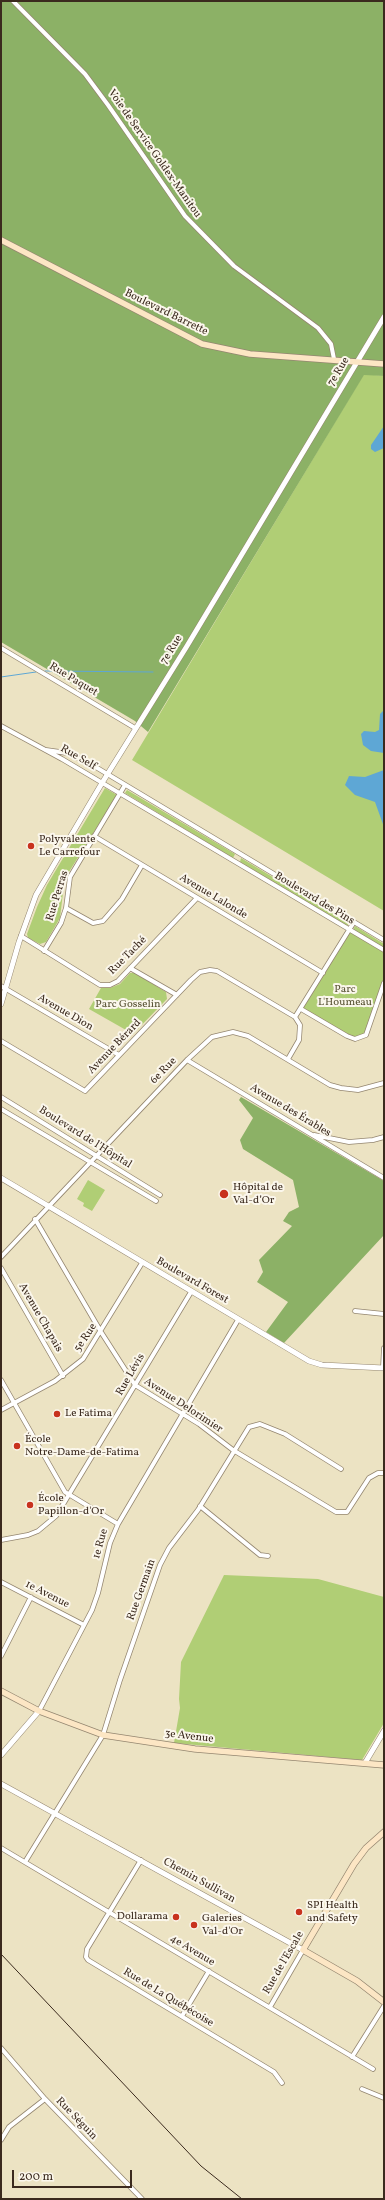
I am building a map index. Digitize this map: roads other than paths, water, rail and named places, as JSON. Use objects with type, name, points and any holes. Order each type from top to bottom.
[{"type":"main road","name":"Boulevard Barrette","points":[[1,240],[202,344],[250,354],[334,359],[384,364]]},
{"type":"main road","name":"3e Avenue","points":[[1,1691],[39,1711],[103,1735],[195,1749],[384,1765]]},
{"type":"main road","name":"Rue de l'Escale","points":[[303,1950],[354,1864],[366,1848],[384,1832]]},
{"type":"main road","name":"Chemin Sullivan","points":[[303,1950],[358,1982],[384,2002]]},
{"type":"street","name":"Voie de Service Goldex-Manitou","points":[[13,1],[85,74],[185,216],[234,266],[318,328],[331,344],[334,359]]},
{"type":"street","name":"7e Rue","points":[[1,1004],[3,987],[36,895],[107,774],[187,646],[384,317]]},
{"type":"street","name":"Rue Paquet","points":[[1,648],[135,728]]},
{"type":"street","name":"Rue Self","points":[[1,726],[102,783]]},
{"type":"street","name":"Rue Self","points":[[45,750],[67,753],[107,774]]},
{"type":"street","name":"Boulevard des Pins","points":[[107,774],[384,940]]},
{"type":"street","name":"Boulevard des Pins","points":[[102,783],[384,950]]},
{"type":"street","name":"Rue Perras","points":[[44,951],[61,923],[66,908],[70,877],[125,785]]},
{"type":"street","name":"Avenue Lalonde","points":[[94,836],[322,973]]},
{"type":"street","points":[[236,862],[240,854]]},
{"type":"street","points":[[66,908],[93,922],[103,921],[122,899],[142,865]]},
{"type":"street","name":"Rue Taché","points":[[21,936],[100,985],[110,985],[118,981],[196,898]]},
{"type":"street","points":[[288,1060],[299,1040],[300,1025],[296,1017],[354,922]]},
{"type":"street","points":[[130,968],[176,995]]},
{"type":"street","name":"Avenue Bérard","points":[[1,1041],[85,1091],[176,995],[200,972],[210,970],[217,971],[296,1017]]},
{"type":"street","points":[[301,1009],[347,1036],[356,1039],[366,1035],[384,983]]},
{"type":"street","name":"Avenue Dion","points":[[3,987],[119,1055]]},
{"type":"street","name":"6e Rue","points":[[1,1257],[35,1219],[97,1156],[187,1060],[212,1037],[233,1032],[248,1036],[330,1085],[341,1088],[358,1090],[384,1083]]},
{"type":"street","name":"Avenue des Érables","points":[[187,1060],[384,1178]]},
{"type":"street","name":"Boulevard de l'Hôpital","points":[[1,1097],[160,1195]]},
{"type":"street","name":"Boulevard de l'Hôpital","points":[[1,1109],[156,1202]]},
{"type":"street","points":[[311,1134],[349,1142],[373,1140],[384,1137]]},
{"type":"street","name":"Boulevard Forest","points":[[1,1178],[309,1361],[322,1365],[384,1368]]},
{"type":"street","name":"Avenue Delorimier","points":[[35,1219],[101,1332],[135,1385],[183,1414],[233,1450],[336,1512],[347,1512],[369,1478],[378,1473],[384,1473]]},
{"type":"street","name":"5e Rue","points":[[1,1410],[63,1376],[83,1359],[142,1263]]},
{"type":"street","name":"Avenue Chapais","points":[[1,1268],[63,1376]]},
{"type":"street","name":"Rue Lévis","points":[[1,1540],[20,1538],[38,1531],[56,1516],[70,1496],[191,1292]]},
{"type":"street","points":[[355,1311],[384,1314]]},
{"type":"street","name":"1e Rue","points":[[1,1755],[39,1711],[84,1625],[98,1593],[110,1543],[118,1524],[238,1320]]},
{"type":"street","points":[[384,1348],[384,1368]]},
{"type":"street","points":[[1,1380],[65,1492],[118,1524]]},
{"type":"street","name":"Rue Germain","points":[[25,1862],[103,1735],[120,1680],[160,1565],[169,1548],[200,1506],[249,1426],[260,1424],[285,1434],[341,1469]]},
{"type":"street","points":[[200,1506],[260,1555],[268,1556]]},
{"type":"street","name":"1e Avenue","points":[[1,1582],[84,1625]]},
{"type":"street","points":[[1,1656],[31,1597]]},
{"type":"street","points":[[365,1763],[384,1731]]},
{"type":"street","name":"Chemin Sullivan","points":[[1,1784],[303,1950]]},
{"type":"street","name":"4e Avenue","points":[[1,1848],[270,2007],[373,2070]]},
{"type":"street","points":[[110,1912],[141,1860]]},
{"type":"street","name":"Rue de La Québécoise","points":[[110,1912],[87,1949],[86,1957],[88,1960],[274,2072],[282,2084]]},
{"type":"street","name":"Rue de l'Escale","points":[[270,2007],[303,1950]]},
{"type":"street","points":[[182,2016],[209,1972]]},
{"type":"street","points":[[352,2057],[384,2006]]},
{"type":"street","name":"Rue Séguin","points":[[1,2048],[45,2099],[142,2199]]},
{"type":"street","points":[[362,2089],[384,2098]]},
{"type":"street","points":[[1,2140],[9,2127],[45,2099]]},
{"type":"water","points":[[384,426],[384,448],[375,452],[371,449],[371,445]]},
{"type":"water","points":[[384,710],[384,753],[371,751],[363,745],[361,734],[364,731],[375,732],[379,730],[380,714]]},
{"type":"water","points":[[384,770],[384,827],[375,802],[355,795],[345,785],[349,776],[365,777]]},
{"type":"waterway","points":[[45,671],[153,672]]},
{"type":"waterway","points":[[1,677],[36,672]]},
{"type":"railway","points":[[1,1954],[201,2166],[242,2199]]},
{"type":"place","name":"Polyvalente Le Carrefour","points":[[31,846]]},
{"type":"place","name":"Hôpital de Val-d’Or","points":[[224,1194]]},
{"type":"place","name":"Le Fatima","points":[[57,1414]]},
{"type":"place","name":"École Notre-Dame-de-Fatima","points":[[17,1446]]},
{"type":"place","name":"École Papillon-d'Or","points":[[30,1505]]},
{"type":"place","name":"SPI Health and Safety","points":[[299,1912]]},
{"type":"place","name":"Dollarama","points":[[176,1917]]},
{"type":"place","name":"Galeries Val-d'Or","points":[[194,1925]]},
{"type":"park label","name":"Parc L'Houmeau","points":[[345,996]]},
{"type":"park label","name":"Parc Gosselin","points":[[128,1005]]}]
